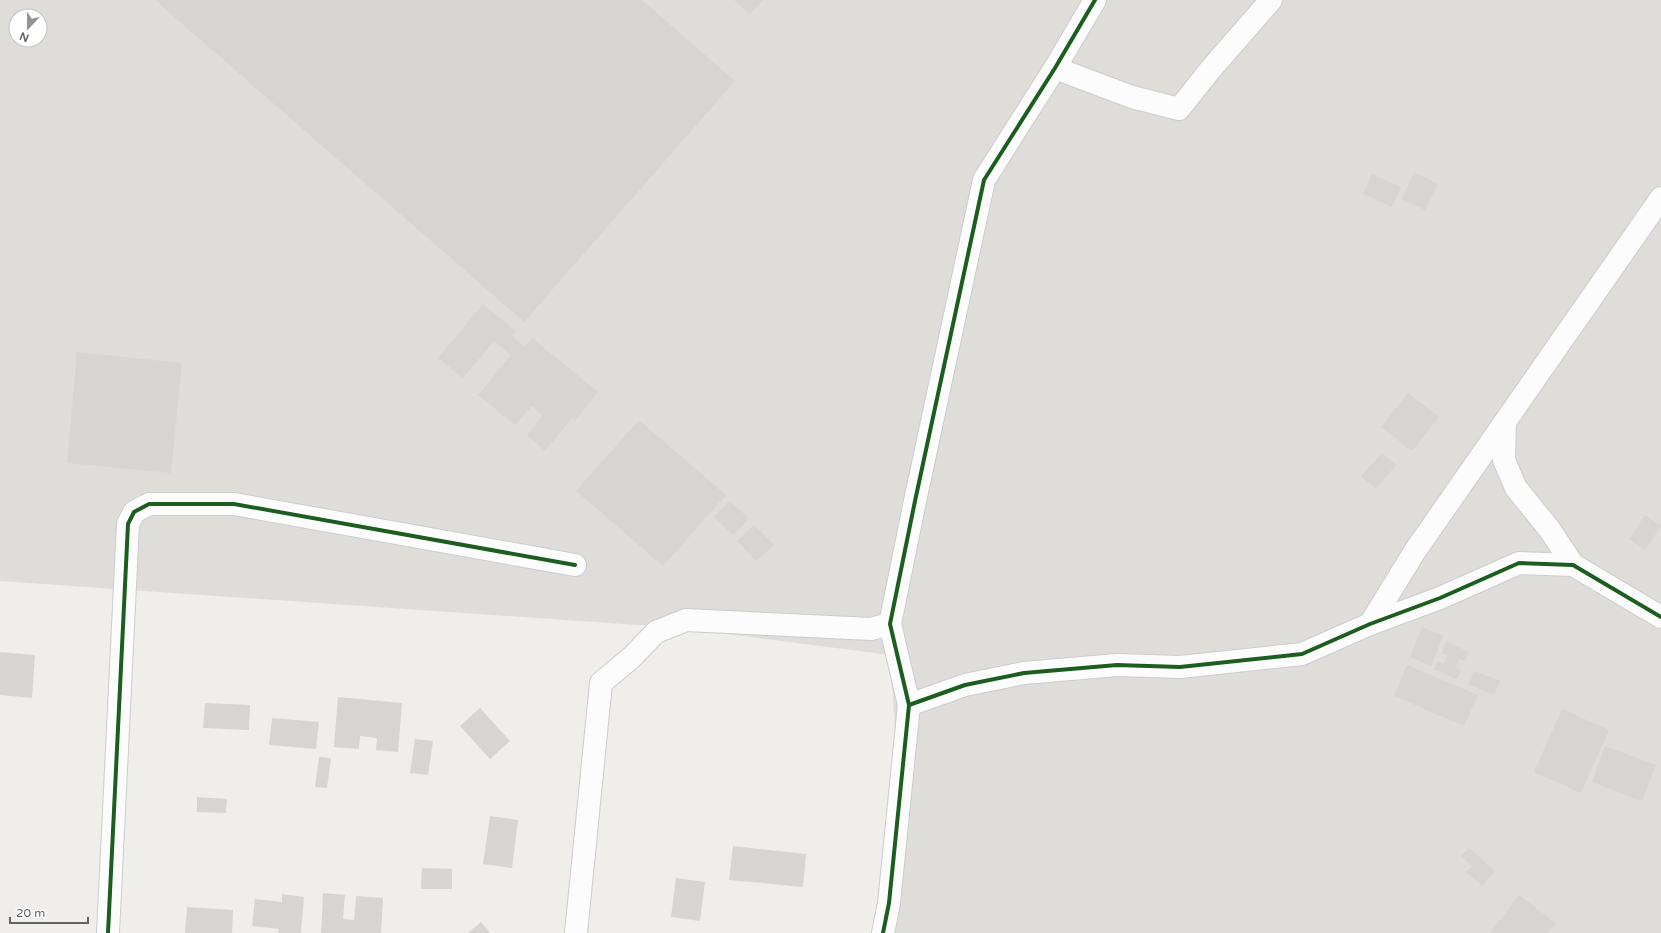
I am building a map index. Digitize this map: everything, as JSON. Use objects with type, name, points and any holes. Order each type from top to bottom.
[{"type":"street","points":[[883,933],[889,903],[909,705],[890,624],[915,500],[984,180],[1055,68],[1095,0]]},
{"type":"street","points":[[1055,68],[1132,97],[1179,109],[1210,70],[1271,0]]},
{"type":"street","points":[[1370,624],[1416,551],[1661,198]]},
{"type":"street","points":[[1505,422],[1504,460],[1516,488],[1550,530],[1573,565],[1659,619]]},
{"type":"street","points":[[108,933],[128,524],[134,512],[149,504],[234,504],[575,565]]},
{"type":"street","points":[[909,705],[965,685],[1024,673],[1117,665],[1180,668],[1302,654],[1370,624],[1440,598],[1519,563],[1573,565]]},
{"type":"street","points":[[576,933],[601,683],[632,657],[656,632],[686,620],[872,629],[890,624]]},
{"type":"shaded area","points":[[0,0],[1661,0],[1661,933],[888,933],[899,787],[890,655],[681,628],[0,581]]},
{"type":"building","points":[[155,0],[642,0],[735,81],[524,322]]},
{"type":"building","points":[[734,0],[763,0],[750,14]]},
{"type":"building","points":[[1414,172],[1438,184],[1425,210],[1402,199]]},
{"type":"building","points":[[1372,174],[1401,187],[1392,207],[1363,194]]},
{"type":"building","points":[[483,304],[516,331],[512,336],[525,347],[532,338],[598,392],[575,421],[572,418],[545,451],[527,435],[543,415],[532,406],[515,425],[478,395],[511,355],[494,341],[463,378],[438,358]]},
{"type":"building","points":[[77,352],[182,363],[171,473],[67,463]]},
{"type":"building","points":[[1408,393],[1439,417],[1412,451],[1381,427]]},
{"type":"building","points":[[639,420],[726,495],[663,566],[576,491]]},
{"type":"building","points":[[1382,453],[1396,465],[1376,489],[1361,476]]},
{"type":"building","points":[[729,501],[749,518],[733,535],[714,517]]},
{"type":"building","points":[[1645,515],[1661,526],[1645,550],[1629,539]]},
{"type":"building","points":[[754,525],[774,545],[756,561],[737,541]]},
{"type":"building","points":[[1422,627],[1443,636],[1431,666],[1410,657]]},
{"type":"building","points":[[1447,641],[1469,652],[1465,661],[1459,659],[1455,667],[1461,670],[1457,679],[1434,669],[1438,661],[1444,664],[1448,656],[1442,653]]},
{"type":"building","points":[[0,652],[35,655],[32,698],[0,695]]},
{"type":"building","points":[[1407,665],[1478,695],[1464,726],[1394,696]]},
{"type":"building","points":[[1474,671],[1500,681],[1494,695],[1469,685]]},
{"type":"building","points":[[338,697],[402,703],[398,752],[376,750],[377,738],[360,736],[359,749],[334,747]]},
{"type":"building","points":[[205,703],[250,705],[249,730],[203,728]]},
{"type":"building","points":[[480,708],[510,741],[490,759],[460,726]]},
{"type":"building","points":[[1562,709],[1609,730],[1581,793],[1534,772]]},
{"type":"building","points":[[272,718],[319,722],[316,749],[269,745]]},
{"type":"building","points":[[415,739],[433,741],[428,775],[410,773]]},
{"type":"building","points":[[1605,746],[1656,765],[1642,801],[1592,782]]},
{"type":"building","points":[[319,757],[331,758],[327,788],[315,787]]},
{"type":"building","points":[[197,797],[227,799],[226,813],[197,812]]},
{"type":"building","points":[[490,816],[518,820],[512,868],[483,864]]},
{"type":"building","points":[[733,846],[806,854],[803,887],[729,880]]},
{"type":"building","points":[[1469,848],[1495,871],[1482,886],[1466,872],[1472,866],[1461,856]]},
{"type":"building","points":[[422,868],[452,869],[452,889],[421,889]]},
{"type":"building","points":[[676,878],[705,882],[700,921],[671,917]]},
{"type":"building","points":[[323,893],[345,895],[343,919],[354,920],[356,896],[383,898],[381,933],[321,933]]},
{"type":"building","points":[[282,894],[304,897],[301,933],[278,933],[279,929],[252,926],[255,899],[282,902]]},
{"type":"building","points":[[1519,895],[1556,923],[1548,933],[1490,933]]},
{"type":"building","points":[[187,907],[233,910],[232,933],[185,933]]},
{"type":"building","points":[[481,922],[490,933],[468,933]]},
{"type":"cycle path","points":[[909,705],[890,624],[984,180],[1055,68],[1095,0]]},
{"type":"cycle path","points":[[108,933],[128,524],[134,512],[149,504],[234,504],[575,565]]},
{"type":"cycle path","points":[[883,933],[889,903],[909,705],[965,685],[1024,673],[1117,665],[1180,667],[1302,654],[1370,624],[1440,598],[1519,563],[1573,565],[1661,617]]}]
